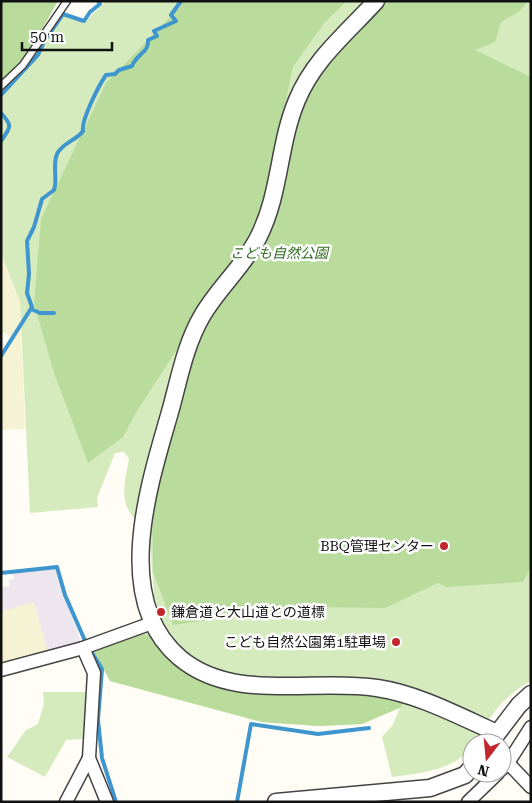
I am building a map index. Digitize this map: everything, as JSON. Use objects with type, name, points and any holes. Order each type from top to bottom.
[{"type":"street","points":[[376,1],[323,56],[305,84],[288,126],[275,197],[264,224],[252,249],[201,317],[189,345],[148,492],[141,561],[144,595],[152,623],[165,644],[182,659],[202,672],[223,680],[243,684],[377,688],[438,707],[484,733]]},
{"type":"street","points":[[1,670],[88,647],[152,623]]},
{"type":"street","points":[[66,802],[89,758],[94,673],[88,647]]},
{"type":"street","points":[[497,733],[519,705],[531,694]]},
{"type":"street","points":[[512,756],[531,727]]},
{"type":"street","points":[[89,758],[107,802]]},
{"type":"street","points":[[512,772],[531,787]]},
{"type":"street","points":[[276,802],[430,788],[462,776]]},
{"type":"street","points":[[468,802],[488,783]]},
{"type":"lane","points":[[1,86],[23,65],[67,1]]},
{"type":"shaded area","points":[[1,253],[20,302],[25,429],[1,430],[1,358],[14,339],[1,331]]},
{"type":"shaded area","points":[[56,568],[81,643],[48,652],[2,611],[1,587],[10,586],[8,580],[14,579],[12,573]]},
{"type":"shaded area","points":[[34,602],[48,652],[1,665],[1,607],[2,611]]},
{"type":"green space","points":[[1,1],[58,1],[23,63],[1,83]]},
{"type":"green space","name":"こども自然公園","points":[[106,1],[531,1],[531,681],[515,691],[501,704],[481,733],[462,733],[462,757],[444,767],[427,772],[392,777],[382,737],[392,726],[400,708],[362,724],[319,726],[262,722],[110,681],[104,668],[161,617],[154,596],[149,529],[132,515],[127,507],[124,490],[129,459],[124,452],[115,453],[97,498],[98,507],[30,513],[20,302],[1,253],[1,88],[59,14],[85,22]]},
{"type":"green space","points":[[183,1],[347,1],[324,23],[293,67],[269,193],[250,237],[137,411],[123,437],[88,463],[54,373],[34,303],[41,219],[106,83],[179,8]]},
{"type":"green space","points":[[383,1],[528,1],[520,11],[501,22],[495,42],[475,50],[531,77],[531,567],[523,582],[446,587],[438,583],[385,608],[304,607],[173,625],[153,572],[152,504],[196,346],[213,315],[254,258],[271,227],[279,207],[286,180],[296,124],[312,89],[345,43]]},
{"type":"green space","points":[[141,633],[153,638],[193,676],[214,686],[239,691],[381,696],[403,702],[401,707],[362,724],[319,726],[262,722],[110,681],[93,650]]},
{"type":"green space","points":[[43,692],[86,692],[83,739],[66,740],[45,777],[7,757],[26,730],[38,724],[44,703]]},
{"type":"waterway","points":[[1,95],[38,55],[45,40],[63,14],[84,21],[90,12],[100,4],[98,1]]},
{"type":"waterway","points":[[1,356],[32,307],[27,293],[29,274],[27,241],[34,227],[42,199],[54,190],[57,154],[83,131],[88,111],[106,75],[115,74],[119,70],[132,66],[147,48],[148,40],[157,36],[154,31],[176,21],[171,15],[181,1]]},
{"type":"waterway","points":[[1,113],[9,124],[9,129],[1,141]]},
{"type":"waterway","points":[[31,309],[40,313],[54,313]]},
{"type":"waterway","points":[[1,573],[57,567],[65,595],[86,643],[102,669],[98,720],[102,758],[116,802]]},
{"type":"waterway","points":[[237,802],[251,724],[318,734],[369,728]]},
{"type":"place","name":"BBQ管理センター","points":[[444,546]]},
{"type":"place","name":"鎌倉道と大山道との道標","points":[[161,612]]},
{"type":"place","name":"こども自然公園第1駐車場","points":[[396,642]]}]
